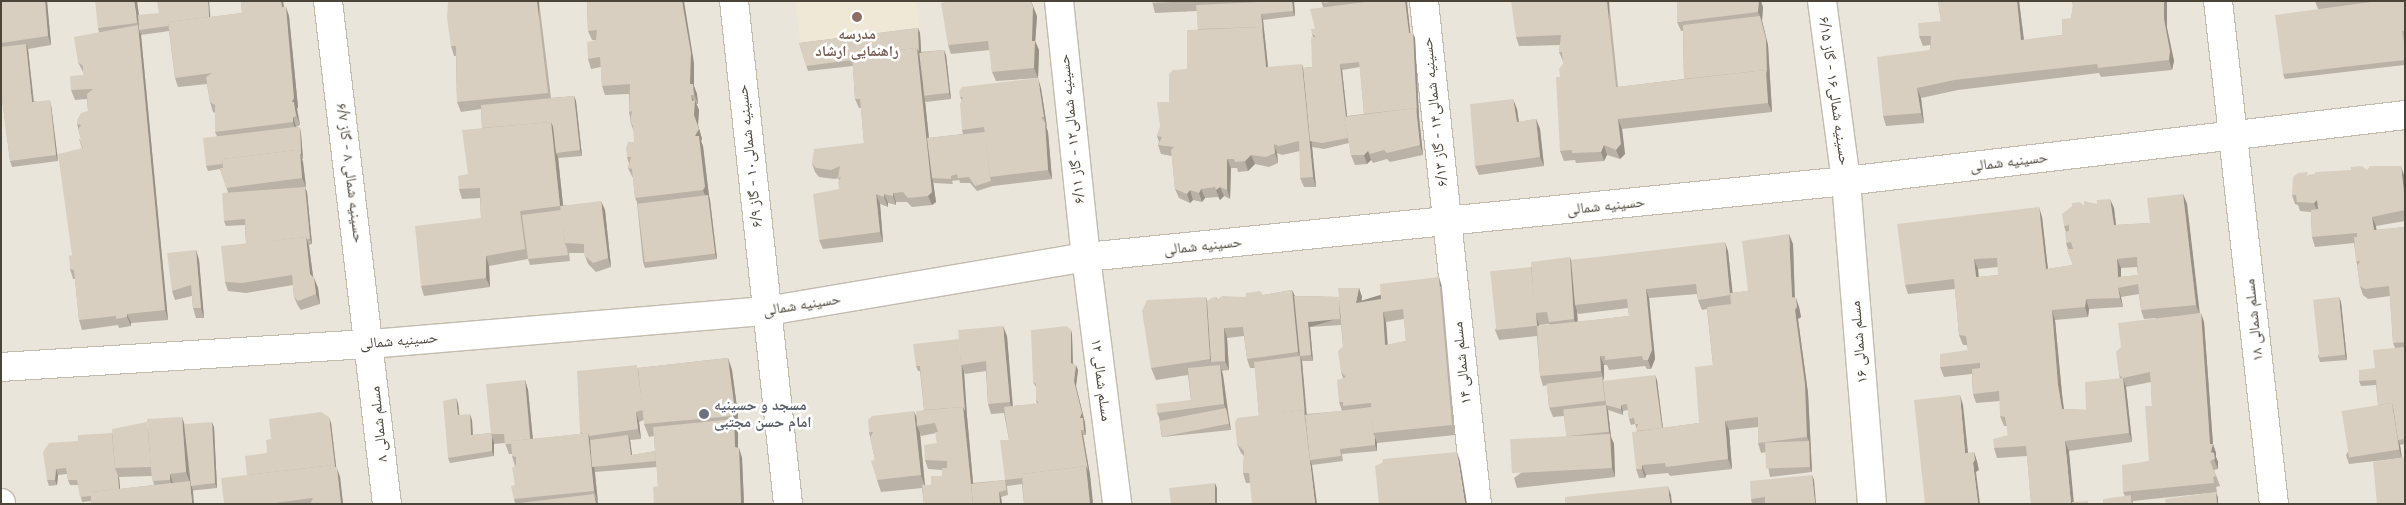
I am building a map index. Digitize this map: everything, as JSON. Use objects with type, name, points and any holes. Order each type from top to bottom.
[{"type":"street","name":"حسینیه شمالی ۸ - گاز ۶/۷","points":[[328,1],[371,344]]},
{"type":"street","name":"حسینیه شمالی۱۰ - گاز ۶/۹","points":[[734,1],[788,504]]},
{"type":"street","name":"حسینیه شمالی۱۲ - گاز ۶/۱۱","points":[[1059,1],[1086,257]]},
{"type":"street","name":"حسینیه شمالی۱۴ - گاز ۶/۱۳","points":[[1424,1],[1447,222]]},
{"type":"street","name":"حسینیه شمالی۱۶ - گاز ۶/۱۵","points":[[1822,1],[1846,181]]},
{"type":"street","name":"مسلم شمالی ۱۸","points":[[2218,1],[2235,136],[2274,504]]},
{"type":"street","name":"حسینیه شمالی","points":[[1,367],[371,344],[767,311],[1086,257],[1846,181],[2405,115]]},
{"type":"street","name":"مسلم شمالی ۱۶","points":[[1846,181],[1872,504]]},
{"type":"street","name":"مسلم شمالی ۱۴","points":[[1447,222],[1477,504]]},
{"type":"street","name":"مسلم شمالی ۱۲","points":[[1086,257],[1117,504]]},
{"type":"street","name":"مسلم شمالی ۸","points":[[371,344],[388,504]]},
{"type":"shaded area","points":[[1,1],[2405,1],[2405,504],[1,504]]},
{"type":"shaded area","name":"مدرسه راهنمایی ارشاد","points":[[795,1],[916,1],[920,33],[801,48]]},
{"type":"building","points":[[1,1],[45,1],[48,36],[1,43]]},
{"type":"building","points":[[95,1],[134,1],[137,23],[98,28]]},
{"type":"building","points":[[157,1],[208,1],[209,17],[168,22],[168,26],[139,30],[138,15],[159,13]]},
{"type":"building","points":[[241,1],[281,1],[282,7],[286,7],[294,98],[292,102],[294,102],[296,116],[293,117],[293,122],[215,132],[215,105],[210,102],[206,77],[212,73],[175,78],[168,22],[242,13]]},
{"type":"building","points":[[448,1],[537,1],[548,93],[457,102],[456,46],[451,46],[447,18]]},
{"type":"building","points":[[587,1],[682,1],[691,53],[690,84],[693,84],[694,95],[691,95],[692,101],[695,100],[694,115],[699,129],[695,136],[699,136],[705,187],[703,190],[635,198],[632,169],[628,168],[631,157],[627,157],[626,148],[628,142],[634,142],[633,126],[630,121],[632,111],[629,112],[630,84],[602,86],[600,57],[588,59],[587,42],[596,40],[597,30],[588,31]]},
{"type":"building","points":[[951,1],[1031,1],[1033,7],[1032,41],[1035,41],[1034,68],[992,72],[988,41],[948,45],[941,3]]},
{"type":"building","points":[[1152,1],[1194,1],[1152,3]]},
{"type":"building","points":[[1292,1],[1293,11],[1261,14],[1263,31],[1262,27],[1198,29],[1196,5]]},
{"type":"building","points":[[1373,1],[1405,1],[1409,33],[1413,33],[1417,112],[1416,108],[1364,114],[1359,62],[1340,64],[1346,117],[1344,117],[1348,138],[1322,143],[1310,141],[1303,68],[1312,67],[1311,37],[1316,37],[1312,34],[1311,29],[1315,29],[1310,9]]},
{"type":"building","points":[[1511,1],[1607,1],[1616,87],[1766,70],[1768,103],[1618,119],[1621,144],[1616,150],[1604,145],[1601,152],[1572,153],[1572,150],[1560,151],[1556,77],[1560,77],[1559,69],[1563,64],[1562,52],[1559,52],[1561,35],[1516,37]]},
{"type":"building","points":[[1677,1],[1759,1],[1758,12],[1677,22]]},
{"type":"building","points":[[1938,1],[2017,1],[2021,40],[2062,35],[2062,19],[2071,18],[2072,1],[2164,1],[2164,19],[2170,51],[2169,60],[2098,68],[2097,64],[1954,80],[1917,88],[1921,113],[1883,116],[1877,57],[1930,50],[1931,36],[1919,36],[1918,23],[1941,21]]},
{"type":"building","points":[[2378,1],[2405,1],[2405,31],[2402,31],[2405,60],[2283,74],[2275,15]]},
{"type":"building","points":[[1760,16],[1766,39],[1767,74],[1766,70],[1684,79],[1683,25]]},
{"type":"building","points":[[138,25],[165,310],[127,314],[127,317],[116,319],[116,316],[79,320],[74,270],[70,269],[69,256],[72,255],[58,154],[83,148],[78,130],[81,125],[77,124],[77,120],[81,113],[88,111],[87,94],[93,89],[71,90],[70,76],[83,75],[83,66],[78,62],[74,37]]},
{"type":"building","points":[[1262,27],[1266,67],[1302,64],[1313,177],[1300,178],[1299,141],[1279,146],[1274,144],[1275,153],[1266,157],[1251,155],[1245,161],[1235,162],[1234,159],[1227,159],[1227,190],[1220,187],[1216,190],[1215,187],[1201,189],[1199,193],[1190,190],[1187,194],[1175,189],[1171,150],[1174,147],[1158,145],[1162,137],[1157,136],[1160,126],[1157,102],[1169,102],[1169,74],[1173,70],[1187,69],[1187,30]]},
{"type":"building","points":[[918,28],[919,52],[917,48],[852,55],[853,60],[806,66],[799,43]]},
{"type":"building","points":[[26,44],[32,102],[50,100],[56,155],[10,161],[1,91],[1,47]]},
{"type":"building","points":[[917,48],[932,192],[928,196],[908,198],[903,192],[893,193],[893,196],[884,194],[884,197],[876,194],[880,232],[819,240],[813,194],[839,189],[838,182],[841,177],[838,178],[840,166],[831,170],[816,168],[812,163],[814,149],[864,143],[860,99],[855,99],[852,55]]},
{"type":"building","points":[[944,50],[949,93],[924,96],[919,53]]},
{"type":"building","points":[[1038,78],[1044,117],[1041,117],[1045,123],[1048,170],[990,177],[984,127],[962,130],[960,104],[963,97],[960,97],[959,91],[962,87]]},
{"type":"building","points":[[574,96],[580,150],[556,153],[551,122],[482,128],[481,105]]},
{"type":"building","points":[[1513,99],[1517,122],[1536,119],[1540,157],[1475,166],[1470,104]]},
{"type":"building","points":[[1416,108],[1420,145],[1387,153],[1384,150],[1370,154],[1368,151],[1364,155],[1351,155],[1344,117]]},
{"type":"building","points":[[551,122],[560,206],[520,211],[525,249],[486,256],[486,278],[421,286],[415,226],[481,218],[480,188],[459,189],[458,176],[468,174],[462,130]]},
{"type":"building","points":[[295,127],[300,128],[301,154],[297,150],[222,159],[222,164],[206,166],[203,138]]},
{"type":"building","points":[[985,132],[991,181],[975,186],[969,177],[958,178],[957,174],[951,176],[951,179],[932,178],[927,138]]},
{"type":"building","points":[[297,150],[300,153],[302,178],[226,188],[220,168],[223,168],[222,159]]},
{"type":"building","points":[[2362,166],[2367,170],[2370,166],[2401,166],[2405,192],[2405,210],[2372,217],[2374,230],[2405,227],[2405,342],[2393,343],[2389,286],[2365,289],[2360,286],[2357,266],[2360,261],[2356,261],[2354,237],[2357,237],[2357,233],[2312,237],[2311,210],[2318,209],[2317,200],[2314,203],[2297,202],[2296,195],[2292,195],[2293,177],[2298,173],[2308,172],[2307,176],[2315,174],[2315,172],[2351,170],[2351,167]]},
{"type":"building","points":[[305,187],[310,239],[306,237],[246,244],[245,219],[224,221],[222,193]]},
{"type":"building","points":[[2183,194],[2196,305],[2141,310],[2138,284],[2118,288],[2120,298],[2086,299],[2085,307],[2052,310],[2058,385],[2062,409],[2086,410],[2085,382],[2123,378],[2129,433],[2065,441],[2071,504],[2024,504],[2031,503],[2026,446],[1994,448],[1993,439],[2008,435],[2005,417],[2000,416],[1999,391],[1973,394],[1972,369],[1980,368],[1980,363],[1940,367],[1940,354],[1968,350],[1966,336],[1959,335],[1954,279],[1905,285],[1897,224],[2039,207],[2046,269],[2073,265],[2067,249],[2073,249],[2071,242],[2066,243],[2065,232],[2069,231],[2069,225],[2064,226],[2062,214],[2072,206],[2072,203],[2080,202],[2084,206],[2084,201],[2097,204],[2097,200],[2110,199],[2114,225],[2150,223],[2147,198]],"holes":[[[2137,257],[2138,275],[2118,277],[2117,259]],[[1997,258],[1998,275],[1976,277],[1974,259]]]},
{"type":"building","points":[[708,195],[715,254],[645,262],[638,204]]},
{"type":"building","points":[[601,201],[608,258],[593,263],[584,255],[584,244],[565,243],[560,206]]},
{"type":"building","points":[[561,210],[568,255],[528,259],[522,215]]},
{"type":"building","points":[[1789,234],[1792,297],[1796,298],[1797,307],[1795,310],[1805,384],[1807,437],[1758,443],[1758,417],[1725,421],[1728,459],[1666,467],[1665,463],[1642,465],[1642,469],[1636,469],[1632,432],[1699,423],[1695,367],[1713,365],[1707,307],[1731,304],[1730,293],[1748,291],[1742,241]]},
{"type":"building","points":[[306,237],[310,274],[314,278],[316,294],[298,301],[294,297],[292,275],[242,283],[225,282],[221,246]]},
{"type":"building","points":[[1725,242],[1730,295],[1698,300],[1696,284],[1646,289],[1652,350],[1648,360],[1643,360],[1642,356],[1605,360],[1605,356],[1600,356],[1601,371],[1540,376],[1537,326],[1629,316],[1627,299],[1575,305],[1571,260]]},
{"type":"building","points":[[196,250],[201,308],[193,308],[191,285],[172,291],[167,253]]},
{"type":"building","points":[[1570,257],[1574,319],[1549,322],[1547,312],[1535,313],[1531,262]]},
{"type":"building","points":[[1531,267],[1537,326],[1496,330],[1490,271]]},
{"type":"building","points":[[1439,277],[1452,425],[1373,433],[1371,403],[1343,406],[1343,402],[1339,402],[1337,380],[1346,377],[1341,372],[1338,351],[1343,346],[1338,288],[1359,288],[1356,303],[1381,299],[1380,284]],"holes":[[[1403,309],[1406,341],[1385,345],[1383,312]]]},
{"type":"building","points":[[1292,290],[1298,352],[1247,359],[1243,327],[1224,328],[1225,361],[1211,362],[1207,302],[1211,298],[1216,297],[1217,300],[1222,296],[1245,297],[1246,293],[1260,291],[1263,295]]},
{"type":"building","points":[[1294,296],[1339,297],[1340,319],[1308,322],[1311,355],[1300,356]]},
{"type":"building","points":[[1206,297],[1210,359],[1151,368],[1142,311],[1147,300]]},
{"type":"building","points":[[2339,297],[2345,355],[2319,357],[2313,300]]},
{"type":"building","points":[[2201,313],[2210,444],[2213,444],[2211,452],[2214,453],[2215,459],[2210,461],[2216,476],[2213,477],[2214,483],[2123,492],[2122,465],[2149,461],[2145,406],[2152,406],[2150,372],[2123,378],[2119,375],[2116,352],[2121,347],[2118,323]]},
{"type":"building","points":[[1003,326],[1010,402],[988,404],[986,361],[961,365],[958,330]]},
{"type":"building","points":[[1067,326],[1071,330],[1071,363],[1076,365],[1074,381],[1082,413],[1080,418],[1083,418],[1084,430],[1081,430],[1088,470],[1086,466],[1022,474],[1022,478],[1005,480],[1000,440],[1009,440],[1004,407],[1039,403],[1036,400],[1036,384],[1033,382],[1031,330]]},
{"type":"building","points":[[959,339],[965,411],[963,407],[924,410],[920,366],[916,366],[913,344]]},
{"type":"building","points":[[2405,347],[2405,439],[2398,440],[2392,403],[2378,405],[2376,380],[2359,381],[2359,370],[2375,368],[2373,350]]},
{"type":"building","points":[[1300,356],[1305,415],[1304,410],[1259,416],[1254,362]]},
{"type":"building","points":[[728,358],[734,403],[733,416],[644,424],[638,368]]},
{"type":"building","points":[[637,365],[643,410],[636,412],[638,429],[589,436],[588,433],[580,432],[577,371]]},
{"type":"building","points":[[1220,365],[1224,404],[1157,413],[1156,404],[1191,400],[1188,368]]},
{"type":"building","points":[[1655,375],[1662,428],[1636,431],[1638,424],[1635,424],[1634,418],[1629,419],[1627,404],[1621,405],[1621,409],[1606,405],[1603,381]]},
{"type":"building","points":[[1602,377],[1605,401],[1549,408],[1546,384]]},
{"type":"building","points":[[525,380],[530,439],[511,441],[511,444],[505,444],[504,434],[491,434],[486,384]]},
{"type":"building","points":[[1960,395],[1965,453],[1974,452],[1975,460],[1973,463],[1978,504],[1925,504],[1914,400]]},
{"type":"building","points":[[456,398],[458,415],[470,414],[471,435],[491,433],[492,451],[448,458],[443,401]]},
{"type":"building","points":[[2392,403],[2399,449],[2349,457],[2342,411]]},
{"type":"building","points":[[1606,405],[1609,432],[1566,436],[1563,409]]},
{"type":"building","points":[[963,407],[973,504],[924,504],[922,485],[931,485],[931,476],[942,476],[942,468],[947,468],[947,461],[925,460],[924,445],[937,443],[935,432],[938,432],[935,423],[917,426],[916,411]]},
{"type":"building","points":[[1372,407],[1375,445],[1340,449],[1341,456],[1310,460],[1305,415]]},
{"type":"building","points":[[1226,408],[1229,424],[1162,437],[1159,421]]},
{"type":"building","points":[[1304,410],[1315,504],[1252,504],[1249,473],[1243,473],[1244,451],[1237,444],[1235,423],[1237,418]]},
{"type":"building","points":[[914,411],[921,475],[877,480],[871,461],[875,459],[870,438],[873,432],[869,432],[868,420],[872,416]]},
{"type":"building","points":[[321,412],[329,417],[335,466],[247,475],[245,456],[267,453],[266,440],[271,439],[269,419]]},
{"type":"building","points":[[182,417],[186,472],[170,474],[170,480],[152,481],[147,419]]},
{"type":"building","points":[[734,419],[735,447],[739,448],[741,504],[654,504],[653,487],[658,486],[653,427]]},
{"type":"building","points":[[147,422],[151,467],[115,468],[112,429]]},
{"type":"building","points":[[212,422],[215,483],[191,486],[184,424]]},
{"type":"building","points":[[112,433],[119,489],[91,492],[91,496],[80,497],[77,480],[68,480],[66,468],[56,469],[55,480],[47,480],[43,452],[49,443],[78,441],[78,435]]},
{"type":"building","points":[[588,433],[594,491],[514,499],[511,486],[515,485],[512,468],[516,465],[516,457],[512,456],[511,441]]},
{"type":"building","points":[[1610,434],[1612,468],[1512,473],[1510,439]]},
{"type":"building","points":[[628,435],[631,455],[655,451],[656,461],[592,467],[590,440]]},
{"type":"building","points":[[1809,441],[1810,467],[1766,469],[1765,443]]},
{"type":"building","points":[[1457,452],[1465,504],[1379,504],[1375,466],[1382,463],[1383,459]]},
{"type":"building","points":[[2405,457],[2405,504],[2377,504],[2373,462]]},
{"type":"building","points":[[333,465],[337,468],[341,504],[311,504],[313,498],[267,504],[224,504],[221,478]]},
{"type":"building","points":[[1086,466],[1090,504],[1024,504],[1022,474]]},
{"type":"building","points":[[1812,475],[1815,504],[1765,504],[1765,497],[1751,499],[1750,481]]},
{"type":"building","points":[[1005,480],[1006,490],[999,492],[1000,504],[973,504],[971,484]]},
{"type":"building","points":[[190,481],[192,504],[91,504],[91,492]]},
{"type":"building","points":[[1215,483],[1215,504],[1171,504],[1169,488]]},
{"type":"building","points":[[1668,486],[1670,504],[1565,504],[1565,497]]},
{"type":"building","points":[[2216,492],[2217,504],[2166,504],[2165,499]]},
{"type":"building","points":[[594,494],[596,504],[511,504]]},
{"type":"building","points":[[2131,495],[2131,504],[2103,504],[2103,499]]},
{"type":"building","points":[[2088,501],[2088,504],[2072,504],[2072,502]]},
{"type":"place","name":"مدرسه راهنمایی ارشاد","points":[[857,17]]},
{"type":"place","name":"مسجد و حسینیه امام حسن مجتبی","points":[[704,414]]}]
